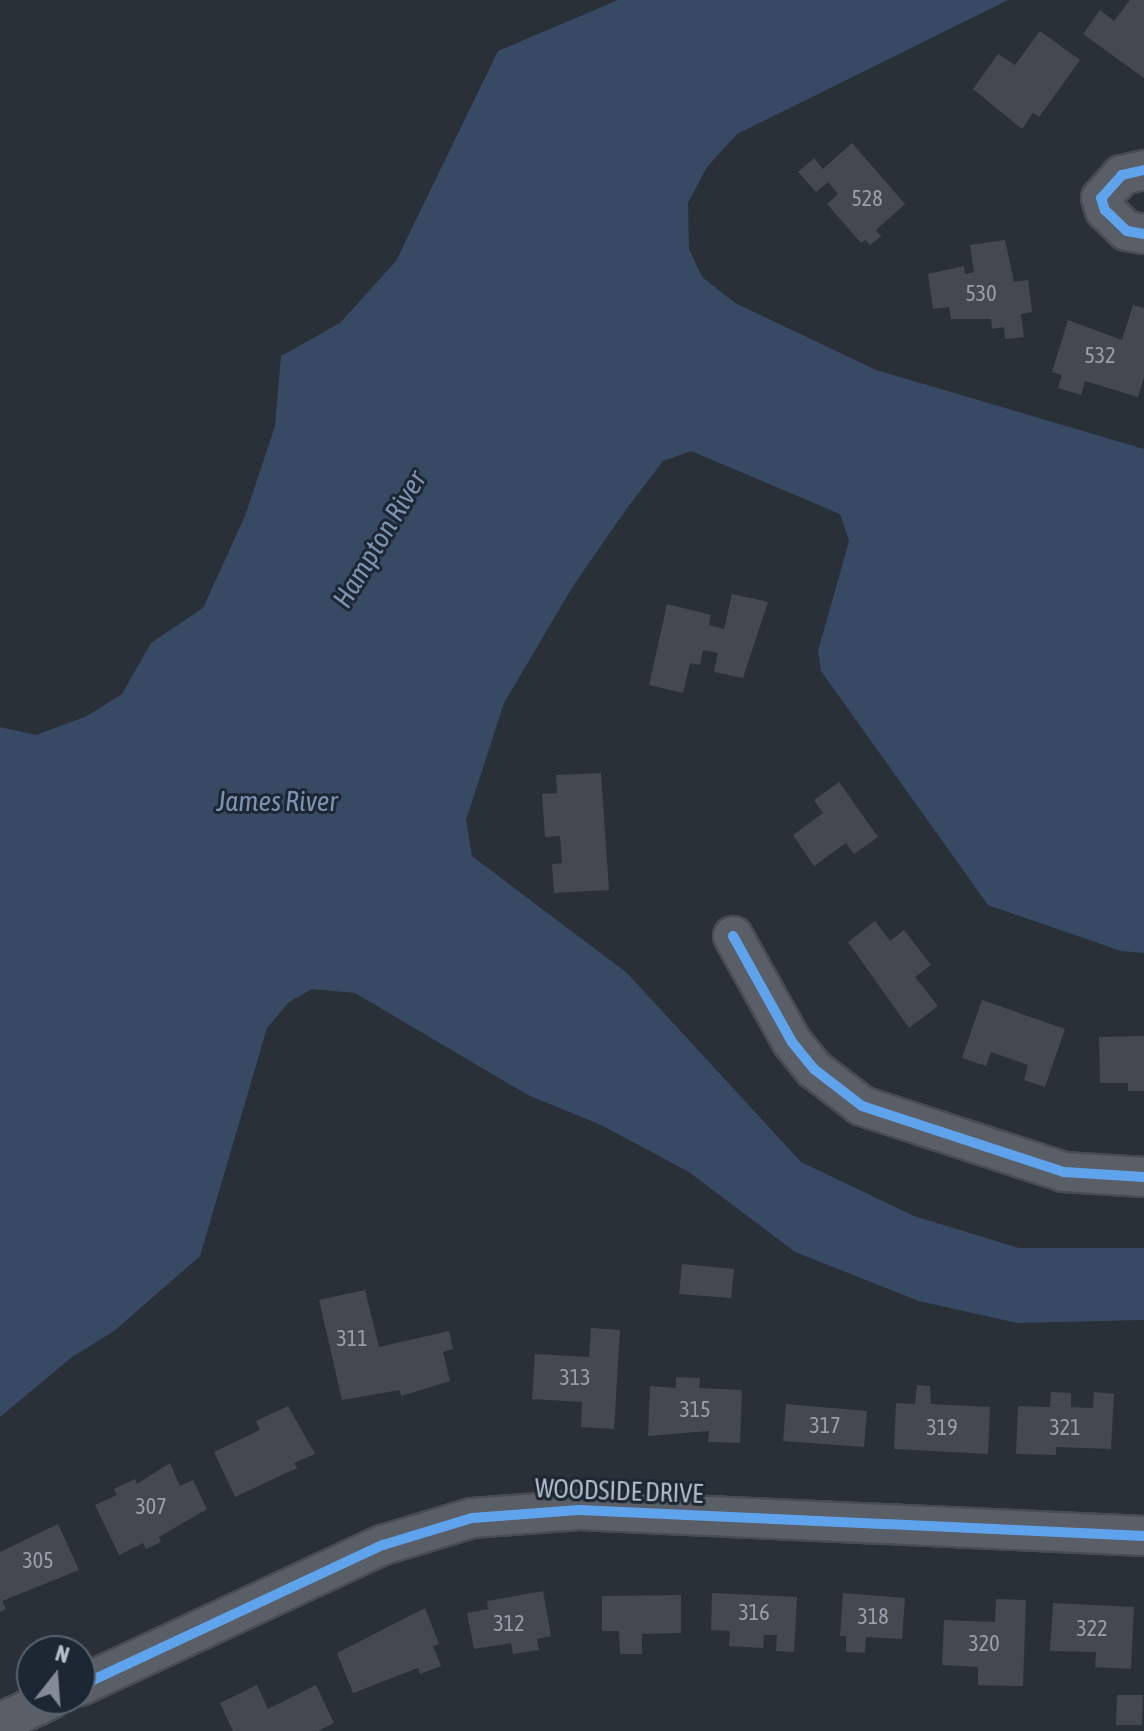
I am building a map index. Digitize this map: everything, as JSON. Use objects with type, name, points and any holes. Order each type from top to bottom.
[{"type":"street","points":[[1144,170],[1122,175],[1101,198],[1105,210],[1127,231],[1144,234]]},
{"type":"street","points":[[733,936],[792,1042],[814,1069],[862,1106],[1064,1172],[1144,1177]]},
{"type":"street","name":"WOODSIDE DRIVE","points":[[96,1679],[383,1545],[497,1514],[579,1510],[1144,1536]]},
{"type":"water","name":"James River","points":[[618,0],[1008,0],[737,134],[707,167],[688,203],[689,249],[702,277],[735,303],[876,370],[1144,449],[1144,953],[1121,951],[988,905],[821,671],[818,651],[849,541],[840,514],[691,451],[663,461],[627,508],[573,586],[504,703],[466,820],[472,856],[627,973],[801,1162],[914,1216],[1019,1248],[1144,1248],[1144,1320],[1017,1323],[919,1301],[795,1252],[689,1172],[601,1125],[528,1095],[355,993],[312,989],[289,1002],[267,1028],[200,1256],[114,1331],[72,1357],[0,1417],[0,727],[36,735],[87,716],[122,694],[151,643],[203,608],[245,516],[275,426],[281,356],[340,323],[396,261],[498,51]]},
{"type":"building","points":[[1130,0],[1144,0],[1144,78],[1083,34],[1100,10],[1114,21]]},
{"type":"building","points":[[1040,31],[1080,60],[1039,117],[1033,113],[1022,129],[973,89],[998,54],[1015,65]]},
{"type":"building","points":[[852,143],[905,204],[876,230],[881,236],[870,245],[865,240],[861,243],[827,204],[838,194],[828,182],[816,192],[798,172],[814,158],[823,169]]},
{"type":"building","points":[[1005,240],[1014,282],[1028,280],[1032,312],[1021,314],[1024,337],[1005,339],[1004,327],[992,329],[991,319],[951,319],[949,307],[933,309],[928,274],[964,266],[965,274],[974,272],[970,245]]},
{"type":"building","points":[[1133,305],[1144,308],[1144,377],[1138,397],[1085,381],[1081,395],[1058,388],[1062,375],[1052,372],[1068,320],[1122,340]]},
{"type":"building","points":[[732,594],[768,602],[743,678],[714,672],[718,653],[703,650],[700,665],[690,663],[683,693],[649,685],[667,604],[711,615],[709,625],[724,629]]},
{"type":"building","points":[[601,773],[609,890],[554,893],[552,864],[562,863],[560,836],[545,837],[542,794],[557,793],[556,775]]},
{"type":"building","points":[[839,782],[878,837],[854,854],[846,843],[814,866],[793,835],[823,813],[814,800]]},
{"type":"building","points":[[875,921],[890,941],[904,930],[931,965],[915,977],[938,1006],[909,1028],[848,942]]},
{"type":"building","points":[[982,1000],[1065,1029],[1045,1087],[1024,1080],[1028,1065],[991,1052],[986,1066],[962,1058]]},
{"type":"building","points":[[1144,1036],[1144,1091],[1128,1091],[1128,1083],[1100,1083],[1099,1037]]},
{"type":"building","points":[[682,1264],[734,1269],[731,1298],[679,1294]]},
{"type":"building","points":[[365,1290],[379,1347],[449,1331],[453,1349],[443,1352],[450,1381],[401,1396],[400,1390],[342,1400],[319,1300]]},
{"type":"building","points":[[591,1328],[620,1330],[614,1429],[581,1427],[582,1402],[532,1399],[535,1354],[589,1357]]},
{"type":"building","points":[[676,1377],[700,1378],[699,1388],[742,1390],[740,1443],[708,1442],[709,1431],[648,1436],[650,1386],[676,1388]]},
{"type":"building","points":[[917,1385],[930,1386],[931,1404],[990,1407],[988,1454],[894,1449],[896,1403],[915,1404]]},
{"type":"building","points":[[1051,1392],[1071,1393],[1071,1407],[1093,1408],[1094,1392],[1114,1394],[1111,1449],[1056,1447],[1056,1455],[1016,1454],[1018,1406],[1050,1407]]},
{"type":"building","points":[[786,1404],[867,1411],[864,1447],[783,1441]]},
{"type":"building","points":[[288,1406],[315,1454],[294,1463],[297,1468],[235,1497],[214,1452],[260,1430],[256,1421]]},
{"type":"building","points":[[170,1463],[180,1486],[193,1480],[207,1509],[159,1537],[161,1542],[146,1549],[143,1543],[119,1555],[95,1505],[117,1495],[114,1489],[135,1479],[137,1484]]},
{"type":"building","points":[[58,1524],[79,1570],[2,1601],[6,1609],[0,1612],[0,1552]]},
{"type":"building","points":[[543,1591],[551,1636],[537,1639],[539,1650],[513,1654],[511,1643],[474,1649],[467,1613],[488,1609],[487,1601]]},
{"type":"building","points":[[712,1593],[797,1597],[794,1652],[776,1651],[777,1635],[764,1635],[763,1648],[729,1646],[730,1631],[711,1630]]},
{"type":"building","points":[[843,1593],[905,1598],[902,1639],[866,1637],[865,1653],[846,1652],[846,1636],[840,1636]]},
{"type":"building","points":[[681,1595],[681,1633],[642,1634],[642,1654],[620,1654],[619,1631],[602,1631],[602,1596]]},
{"type":"building","points":[[996,1599],[1026,1600],[1023,1686],[978,1685],[978,1667],[942,1665],[944,1620],[995,1622]]},
{"type":"building","points":[[1053,1603],[1134,1607],[1131,1669],[1095,1667],[1096,1652],[1050,1651]]},
{"type":"building","points":[[425,1608],[439,1644],[433,1646],[441,1666],[420,1674],[418,1668],[353,1693],[337,1653]]},
{"type":"building","points":[[257,1685],[268,1709],[316,1685],[334,1723],[318,1731],[233,1731],[220,1703]]},
{"type":"building","points":[[1117,1695],[1143,1695],[1142,1725],[1116,1725]]},
{"type":"cycle path","points":[[1144,170],[1122,175],[1101,198],[1105,210],[1127,231],[1144,234]]},
{"type":"cycle path","points":[[733,936],[792,1042],[814,1069],[862,1106],[1064,1172],[1144,1177]]},
{"type":"cycle path","points":[[96,1679],[383,1545],[472,1518],[579,1510],[1144,1536]]},
{"type":"water label","name":"Hampton River","points":[[379,539]]}]
